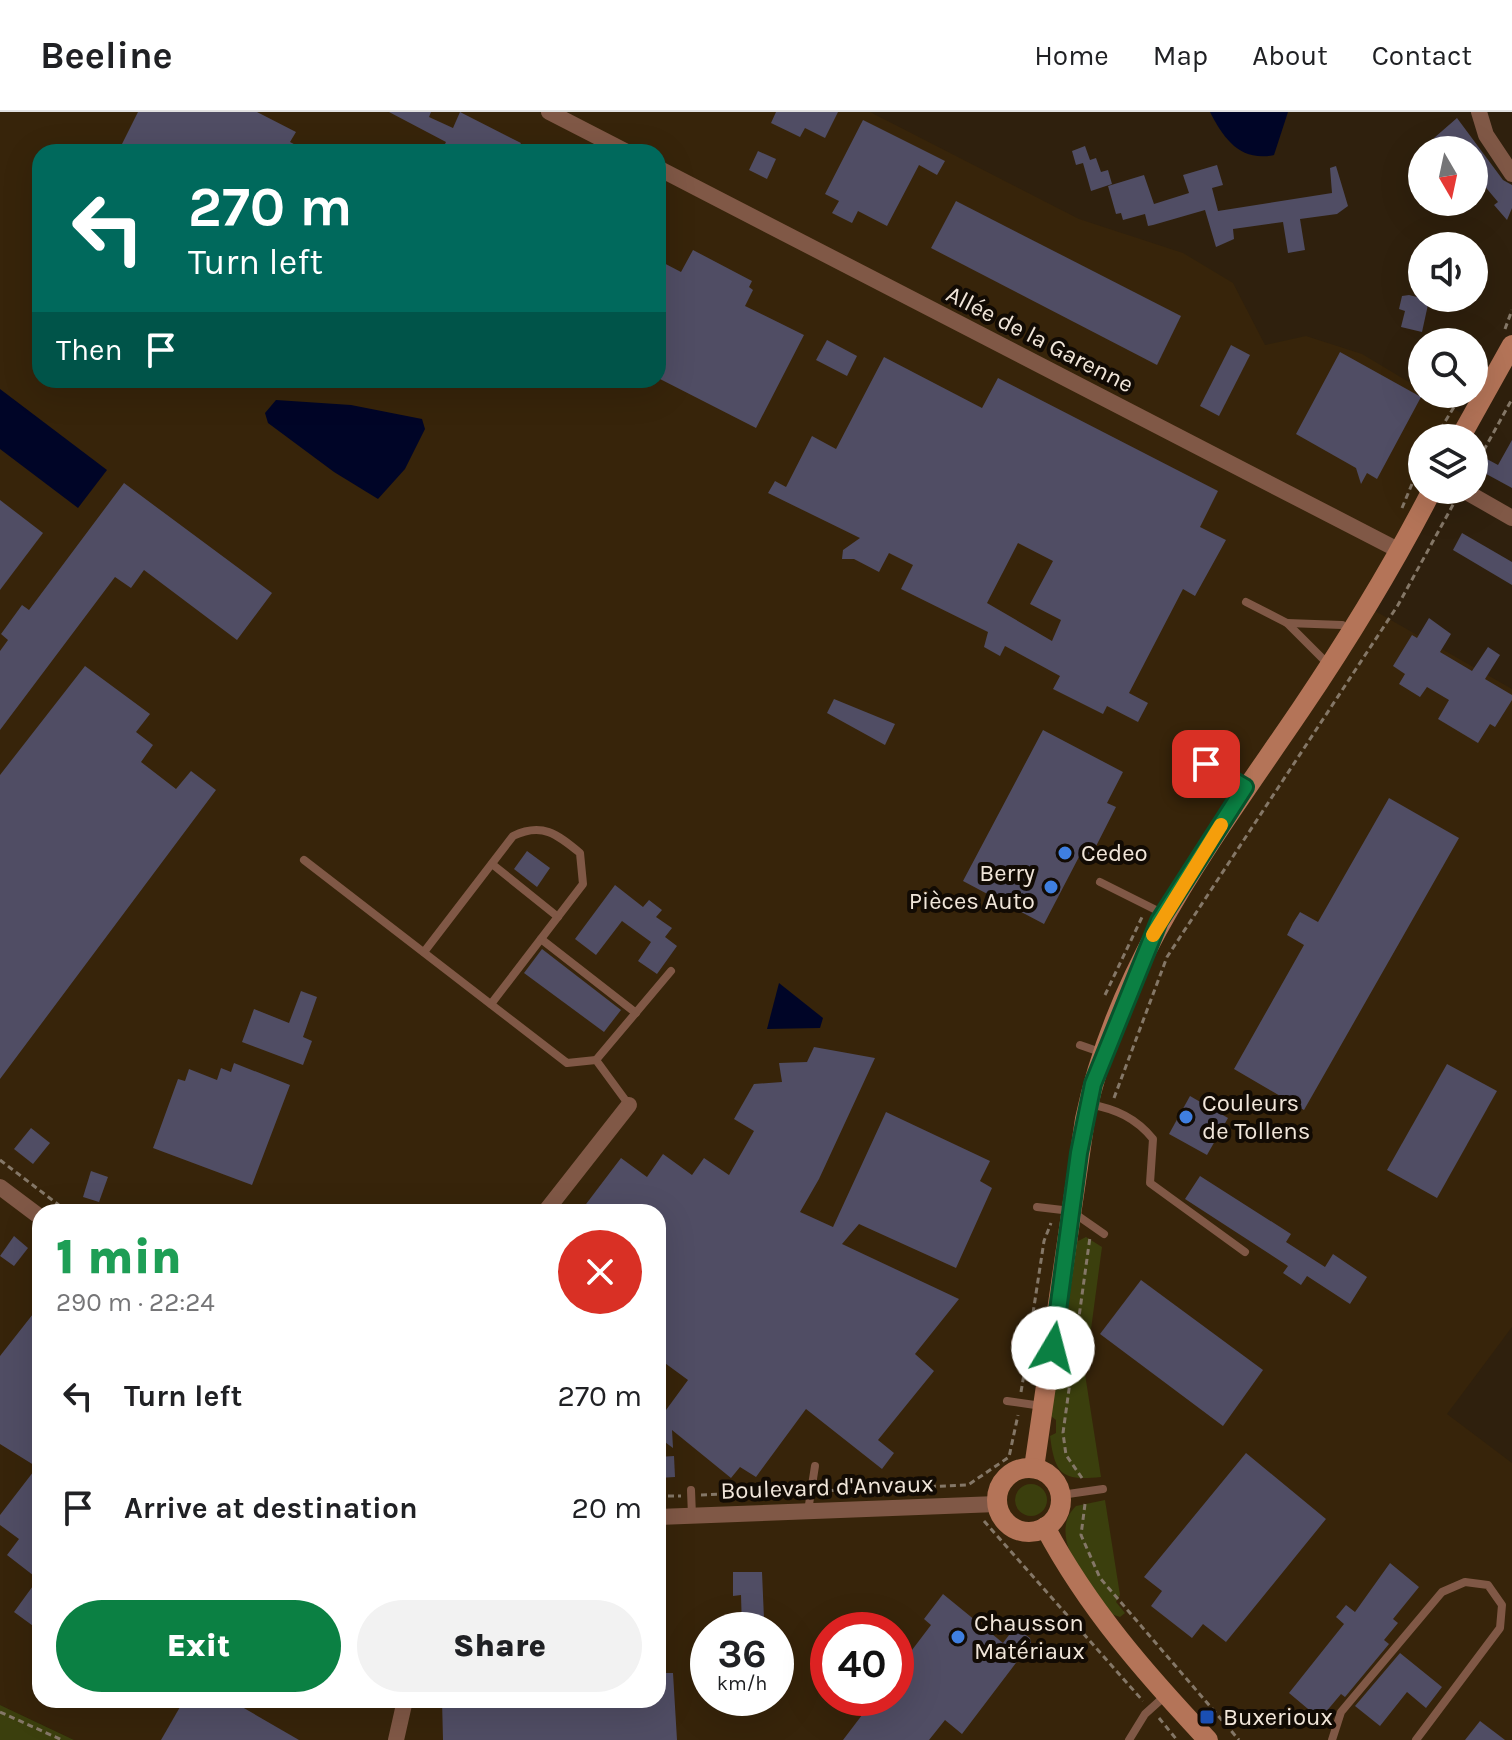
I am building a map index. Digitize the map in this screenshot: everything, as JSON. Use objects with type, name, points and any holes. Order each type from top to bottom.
[{"type":"street","points":[[549,112],[611,144]]},
{"type":"street","points":[[1479,112],[1486,135],[1512,174]]},
{"type":"street","name":"Allée de la Garenne","points":[[666,172],[1400,551]]},
{"type":"street","points":[[1468,424],[1512,345]]},
{"type":"street","points":[[1034,1468],[1053,1348],[1064,1210],[1088,1104],[1156,910],[1329,665],[1400,551],[1425,504]]},
{"type":"street","points":[[1482,504],[1512,518]]},
{"type":"street","points":[[551,1204],[629,1105]]},
{"type":"street","points":[[0,1187],[32,1211]]},
{"type":"street","points":[[1024,1468],[1034,1468],[1052,1477],[1061,1495],[1058,1514],[1045,1527],[1035,1531],[1015,1528],[1000,1514],[997,1504],[1001,1485],[1007,1477],[1024,1468]]},
{"type":"street","name":"Boulevard d'Anvaux","points":[[666,1517],[997,1504]]},
{"type":"street","points":[[1045,1527],[1079,1587],[1158,1702],[1208,1740]]},
{"type":"street","points":[[396,1740],[403,1708]]},
{"type":"lane","points":[[1246,602],[1287,623],[1329,665]]},
{"type":"lane","points":[[1287,623],[1342,625]]},
{"type":"lane","points":[[1206,764],[1245,787]]},
{"type":"lane","points":[[424,952],[513,836],[529,828],[547,829],[564,839],[580,853],[583,884],[491,1004]]},
{"type":"lane","points":[[304,860],[567,1063],[596,1060],[671,971]]},
{"type":"lane","points":[[492,864],[558,917]]},
{"type":"lane","points":[[1100,882],[1156,910]]},
{"type":"lane","points":[[541,939],[636,1013]]},
{"type":"lane","points":[[1080,1045],[1104,1053]]},
{"type":"lane","points":[[596,1060],[629,1105]]},
{"type":"lane","points":[[1088,1104],[1111,1108],[1141,1124],[1153,1139],[1150,1183],[1245,1252]]},
{"type":"lane","points":[[1037,1207],[1064,1210],[1104,1234]]},
{"type":"lane","points":[[1015,1342],[1053,1348]]},
{"type":"lane","points":[[1007,1401],[1043,1406]]},
{"type":"lane","points":[[808,1511],[808,1491],[815,1466]]},
{"type":"lane","points":[[1061,1495],[1103,1489]]},
{"type":"lane","points":[[691,1490],[692,1516]]},
{"type":"lane","points":[[1332,1740],[1341,1712],[1442,1592],[1465,1582],[1488,1585],[1502,1605],[1500,1628],[1416,1740]]},
{"type":"lane","points":[[1129,1740],[1158,1702]]},
{"type":"path","points":[[1488,443],[1512,399]]},
{"type":"path","points":[[1401,509],[1408,493]]},
{"type":"path","points":[[1111,1108],[1167,957],[1398,605],[1454,504]]},
{"type":"path","points":[[1102,1005],[1110,978],[1156,910]]},
{"type":"path","points":[[0,1160],[58,1204]]},
{"type":"path","points":[[976,1482],[1013,1450],[1044,1241],[1064,1210]]},
{"type":"path","points":[[1082,1478],[1066,1455],[1063,1433],[1092,1225]]},
{"type":"path","points":[[1084,1502],[1081,1535],[1100,1578],[1239,1740]]},
{"type":"path","points":[[984,1521],[1158,1702],[1177,1740]]},
{"type":"path","points":[[0,1712],[62,1740]]},
{"type":"shaded area","points":[[0,112],[870,112],[1079,219],[1183,253],[1233,283],[1265,345],[1306,336],[1362,354],[1408,382],[1408,408],[1452,408],[1464,415],[1459,424],[1408,424],[1408,504],[1414,504],[1361,603],[1512,689],[1512,1327],[1447,1414],[1512,1463],[1512,1740],[74,1740],[0,1705]]},
{"type":"green space","points":[[1086,1237],[1102,1247],[1085,1374],[1101,1477],[1077,1478],[1063,1473],[1058,1467],[1050,1436],[1056,1433],[1056,1420],[1051,1416],[1074,1243]]},
{"type":"green space","points":[[1031,1484],[1042,1489],[1047,1500],[1042,1511],[1031,1516],[1020,1511],[1015,1500],[1020,1489]]},
{"type":"green space","points":[[1105,1500],[1120,1595],[1116,1602],[1125,1613],[1120,1617],[1111,1614],[1084,1577],[1068,1547],[1065,1532],[1076,1506]]},
{"type":"green space","points":[[0,1705],[74,1740],[0,1740]]},
{"type":"water","points":[[1210,112],[1288,112],[1274,155],[1262,156],[1242,152],[1234,146]]},
{"type":"water","points":[[0,389],[107,470],[78,508],[0,449]]},
{"type":"water","points":[[276,400],[351,405],[422,419],[425,429],[405,469],[378,499],[334,472],[268,423],[265,413]]},
{"type":"water","points":[[779,983],[823,1018],[820,1028],[767,1029]]},
{"type":"building","points":[[138,112],[257,112],[296,132],[290,142],[294,144],[122,144]]},
{"type":"building","points":[[389,112],[431,112],[429,117],[453,128],[460,112],[521,143],[445,144]]},
{"type":"building","points":[[776,112],[838,112],[825,138],[805,128],[800,137],[771,123]]},
{"type":"building","points":[[1457,118],[1470,136],[1436,136]]},
{"type":"building","points":[[863,120],[945,161],[937,175],[919,165],[887,226],[858,211],[852,223],[832,213],[839,201],[825,194]]},
{"type":"building","points":[[1085,146],[1090,160],[1096,158],[1101,172],[1108,170],[1112,184],[1091,191],[1083,163],[1076,165],[1072,151]]},
{"type":"building","points":[[758,151],[776,159],[767,179],[749,170]]},
{"type":"building","points":[[1488,160],[1503,180],[1512,185],[1512,208],[1507,220],[1494,205],[1498,202],[1488,190]]},
{"type":"building","points":[[1217,165],[1223,185],[1212,188],[1218,211],[1332,193],[1330,168],[1336,166],[1348,206],[1337,214],[1300,219],[1305,250],[1288,253],[1283,222],[1233,229],[1234,239],[1216,247],[1205,210],[1148,226],[1145,214],[1123,220],[1121,213],[1116,214],[1108,186],[1144,175],[1154,204],[1189,193],[1183,175]]},
{"type":"building","points":[[956,201],[1181,316],[1157,365],[931,248]]},
{"type":"building","points":[[693,250],[752,281],[749,287],[753,290],[745,306],[804,335],[756,428],[666,382],[666,264],[681,272]]},
{"type":"building","points":[[1408,295],[1408,312],[1426,312],[1423,328],[1401,327],[1405,311],[1399,309],[1402,296]]},
{"type":"building","points":[[827,340],[857,356],[847,376],[816,360]]},
{"type":"building","points":[[1231,345],[1250,355],[1219,416],[1200,406]]},
{"type":"building","points":[[1340,352],[1408,390],[1408,408],[1415,408],[1377,479],[1367,473],[1361,484],[1356,468],[1296,434]]},
{"type":"building","points":[[884,357],[982,408],[998,378],[1218,491],[1200,527],[1226,540],[1195,596],[1183,589],[1129,693],[1148,703],[1138,722],[1107,706],[1103,714],[1053,689],[1060,676],[1005,646],[1000,656],[984,647],[988,632],[901,589],[913,565],[889,553],[879,572],[854,559],[842,559],[843,550],[860,538],[768,493],[775,481],[786,487],[812,436],[836,449]],"holes":[[[1018,543],[1053,561],[1030,604],[1061,620],[1052,641],[987,603]]]},
{"type":"building","points":[[1512,440],[1512,488],[1488,475],[1488,460],[1498,465]]},
{"type":"building","points":[[124,483],[272,593],[237,640],[144,570],[131,588],[115,577],[0,730],[0,651],[8,640],[1,634],[22,605],[29,610]]},
{"type":"building","points":[[0,500],[43,533],[0,590]]},
{"type":"building","points":[[1462,533],[1512,562],[1512,585],[1453,550]]},
{"type":"building","points":[[1429,618],[1451,634],[1440,652],[1472,671],[1488,647],[1500,655],[1485,679],[1512,695],[1512,700],[1495,727],[1490,724],[1478,743],[1438,719],[1449,700],[1427,687],[1420,697],[1399,684],[1405,674],[1393,666],[1412,635],[1417,638]]},
{"type":"building","points":[[85,666],[150,714],[136,732],[153,745],[141,762],[176,789],[191,771],[216,790],[0,1079],[0,775]]},
{"type":"building","points":[[834,699],[895,724],[885,745],[827,713]]},
{"type":"building","points":[[1043,730],[1123,772],[1107,803],[1116,807],[1090,858],[1081,853],[1044,924],[963,881]]},
{"type":"building","points":[[1389,798],[1459,838],[1304,1110],[1234,1069],[1304,945],[1287,935],[1293,923],[1300,912],[1318,922]]},
{"type":"building","points":[[527,851],[550,868],[537,887],[514,869]]},
{"type":"building","points":[[615,885],[643,907],[649,900],[662,910],[656,917],[672,928],[665,937],[677,946],[657,974],[638,961],[651,942],[622,921],[596,955],[575,939]]},
{"type":"building","points":[[542,949],[621,1010],[604,1032],[524,973]]},
{"type":"building","points":[[301,991],[317,997],[303,1037],[312,1041],[303,1065],[242,1042],[254,1009],[289,1023]]},
{"type":"building","points":[[814,1047],[875,1058],[819,1179],[800,1212],[833,1227],[886,1112],[990,1161],[980,1181],[992,1188],[956,1268],[859,1224],[842,1244],[959,1299],[915,1354],[934,1371],[878,1440],[894,1453],[882,1469],[806,1409],[756,1477],[740,1467],[731,1478],[672,1430],[673,1448],[666,1443],[666,1410],[688,1380],[666,1364],[666,1204],[586,1204],[621,1158],[647,1177],[663,1154],[692,1175],[704,1158],[729,1175],[754,1131],[734,1119],[754,1084],[782,1082],[779,1063],[807,1062]]},
{"type":"building","points":[[234,1063],[290,1085],[252,1185],[153,1148],[178,1079],[185,1081],[189,1069],[217,1080],[221,1068],[231,1072]]},
{"type":"building","points":[[1447,1064],[1497,1091],[1437,1198],[1387,1170]]},
{"type":"building","points":[[1190,1096],[1228,1118],[1207,1155],[1169,1134]]},
{"type":"building","points":[[31,1128],[50,1143],[33,1164],[14,1149]]},
{"type":"building","points":[[91,1171],[108,1177],[99,1202],[83,1197]]},
{"type":"building","points":[[1200,1176],[1291,1234],[1286,1242],[1325,1267],[1333,1254],[1367,1277],[1350,1304],[1307,1276],[1301,1285],[1283,1273],[1288,1266],[1185,1199]]},
{"type":"building","points":[[14,1236],[28,1248],[14,1266],[0,1256]]},
{"type":"building","points":[[1141,1280],[1263,1370],[1223,1426],[1100,1334]]},
{"type":"building","points":[[32,1315],[32,1464],[0,1444],[0,1356]]},
{"type":"building","points":[[1246,1453],[1326,1519],[1226,1642],[1203,1624],[1192,1638],[1151,1606],[1162,1591],[1144,1577]]},
{"type":"building","points":[[666,1456],[674,1456],[675,1477],[666,1478]]},
{"type":"building","points":[[32,1473],[32,1574],[7,1555],[19,1539],[0,1525],[0,1515]]},
{"type":"building","points":[[1390,1563],[1419,1587],[1393,1619],[1398,1623],[1384,1640],[1389,1644],[1345,1697],[1341,1694],[1320,1719],[1289,1693],[1344,1624],[1336,1617],[1346,1605],[1355,1612]]},
{"type":"building","points":[[733,1572],[762,1572],[764,1612],[742,1612],[741,1595],[733,1596]]},
{"type":"building","points":[[32,1587],[32,1625],[14,1612]]},
{"type":"building","points":[[943,1594],[1003,1643],[1015,1627],[1030,1638],[1031,1643],[962,1734],[945,1720],[929,1740],[843,1740],[861,1716],[914,1716],[914,1647],[931,1625],[924,1619]]},
{"type":"building","points":[[1400,1653],[1442,1687],[1426,1708],[1407,1692],[1380,1726],[1355,1706]]},
{"type":"building","points":[[666,1673],[673,1673],[677,1740],[443,1740],[442,1708],[666,1708]]},
{"type":"building","points":[[179,1708],[244,1708],[299,1740],[161,1740]]},
{"type":"building","points":[[1480,1721],[1505,1740],[1465,1740]]},
{"type":"slow traffic","points":[[1153,935],[1221,825]]},
{"type":"place","name":"Cedeo","points":[[1065,853]]},
{"type":"place","name":"Berry Pièces Auto","points":[[1051,887]]},
{"type":"place","name":"Couleurs de Tollens","points":[[1186,1117]]},
{"type":"place","name":"Chausson Matériaux","points":[[958,1637]]},
{"type":"place","name":"Buxerioux","points":[[1207,1717]]},
{"type":"route","points":[[1053,1348],[1079,1153],[1093,1084],[1159,921],[1245,787],[1206,764]]}]
